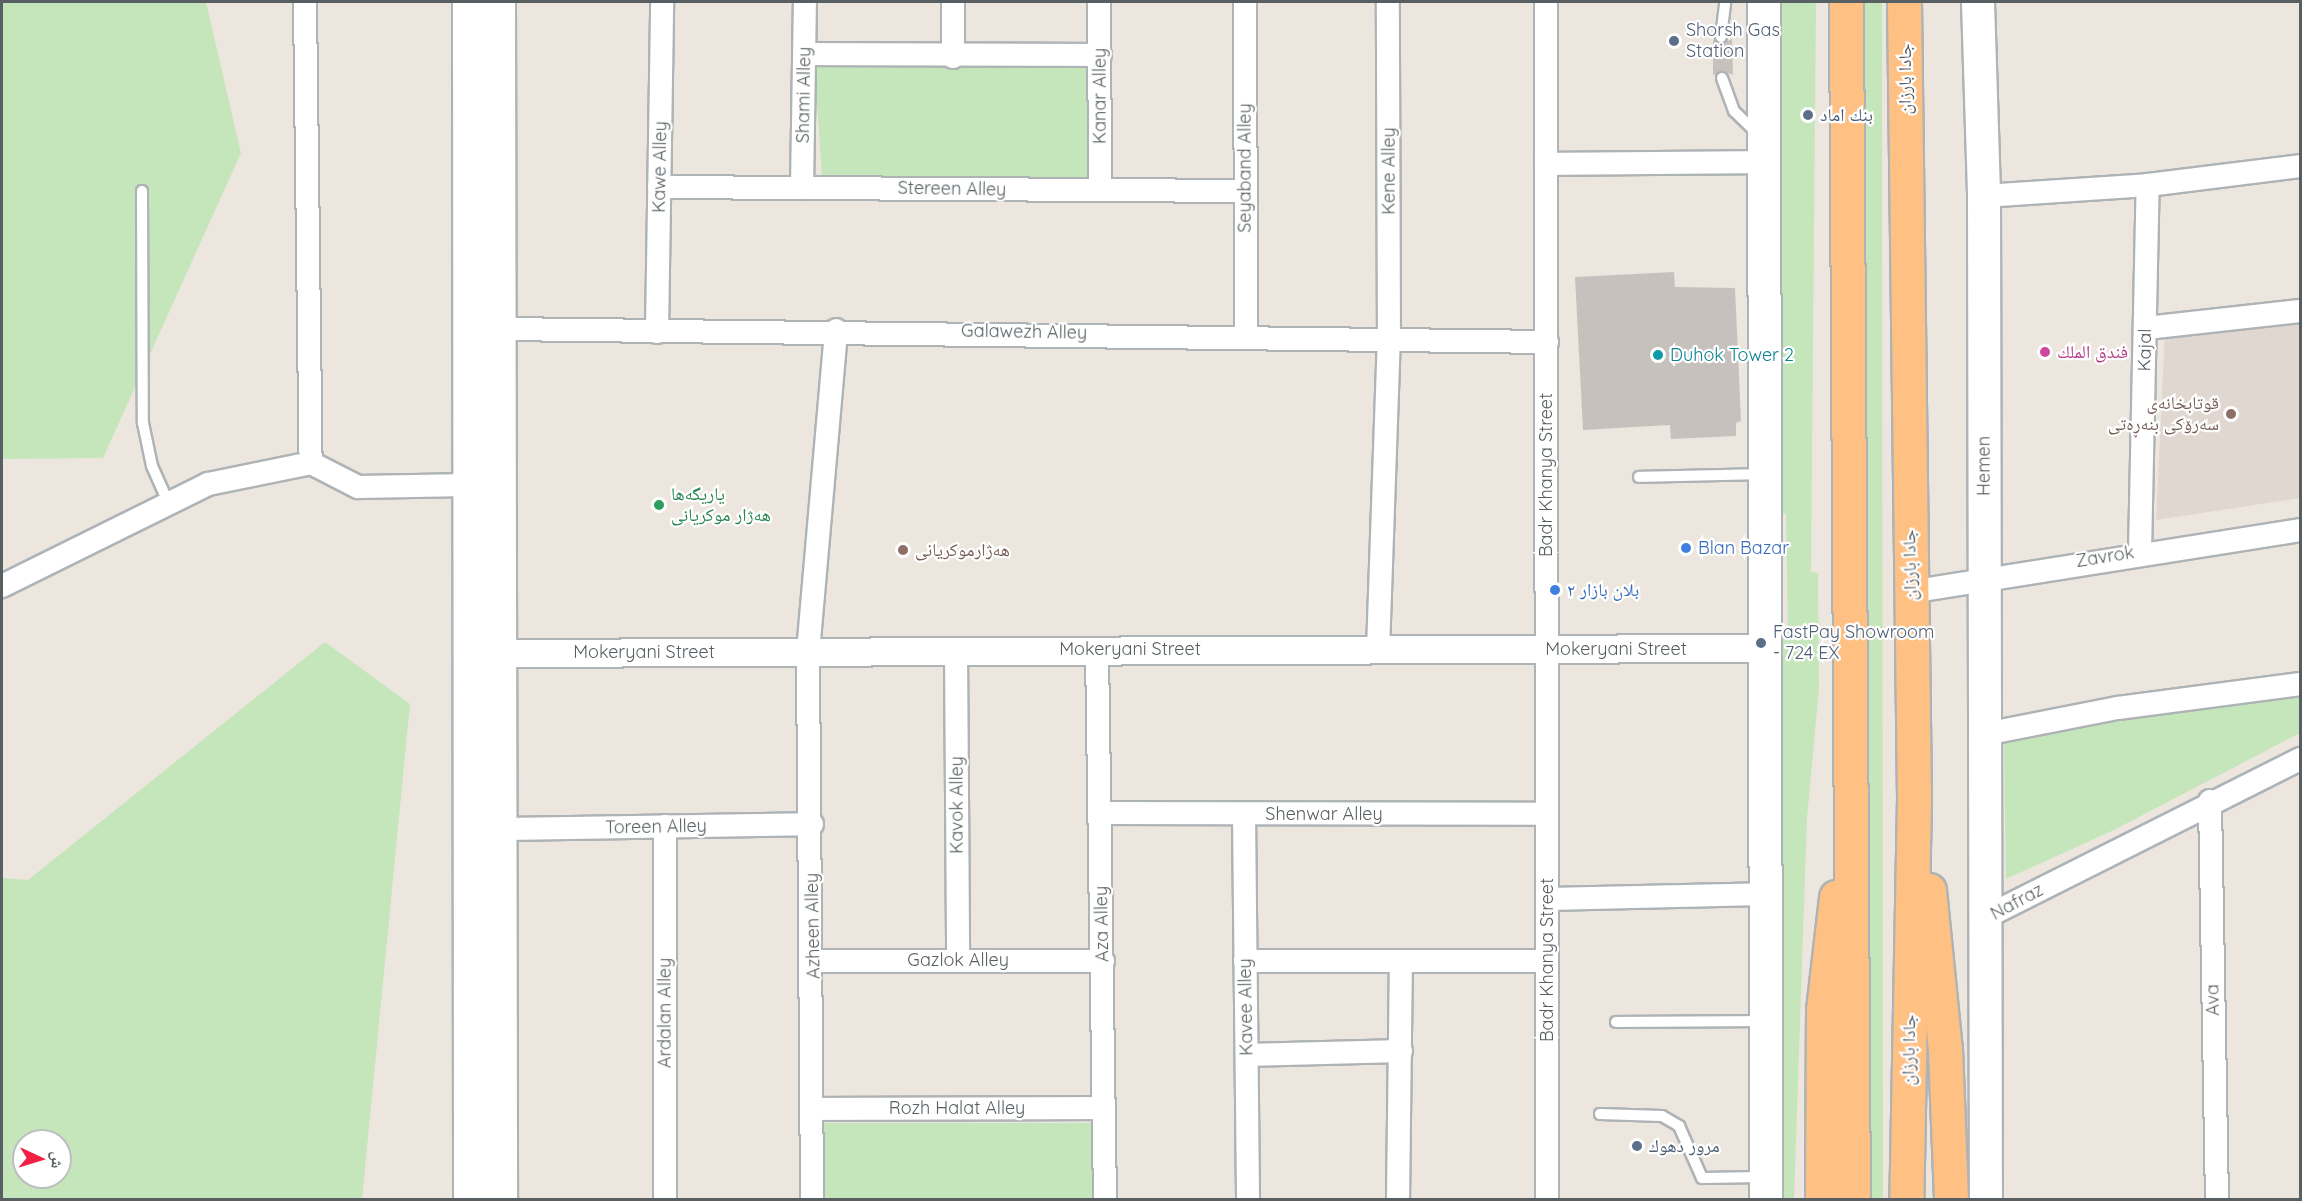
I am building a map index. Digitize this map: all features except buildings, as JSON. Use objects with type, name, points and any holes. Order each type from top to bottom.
[{"type":"highway","points":[[1846,2],[1853,1200]]},
{"type":"highway","name":"جادا بارزان","points":[[1904,2],[1914,799],[1906,1200]]},
{"type":"highway","points":[[1822,1200],[1826,960],[1851,794]]},
{"type":"highway","points":[[1914,799],[1932,909],[1951,1200]]},
{"type":"main road","points":[[469,2],[470,1200]]},
{"type":"main road","points":[[499,2],[501,329],[498,653],[501,829],[501,1200]]},
{"type":"main road","points":[[1764,2],[1765,474],[1762,894],[1766,1188]]},
{"type":"main road","name":"Hemen","points":[[1978,2],[1984,196],[1984,918]]},
{"type":"main road","name":"Nafraz","points":[[1984,918],[1986,1200]]},
{"type":"street","points":[[305,2],[311,463]]},
{"type":"street","name":"Kawe Alley","points":[[657,332],[662,2]]},
{"type":"street","name":"Shami Alley","points":[[802,188],[806,2]]},
{"type":"street","points":[[953,2],[953,57]]},
{"type":"street","name":"Kanar Alley","points":[[1100,2],[1100,190]]},
{"type":"street","name":"Seyaband Alley","points":[[1245,2],[1246,336]]},
{"type":"street","name":"Kene Alley","points":[[1378,650],[1389,341],[1388,2]]},
{"type":"street","name":"Badr Khanya Street","points":[[1546,2],[1547,342],[1544,649],[1548,899],[1547,1200]]},
{"type":"street","points":[[806,54],[953,57],[1100,55]]},
{"type":"street","points":[[1546,164],[1763,150]]},
{"type":"street","points":[[1984,196],[2148,185],[2301,166]]},
{"type":"street","name":"Kajal","points":[[2140,552],[2148,185]]},
{"type":"street","name":"Stereen Alley","points":[[659,187],[1245,191]]},
{"type":"street","points":[[2146,328],[2301,311]]},
{"type":"street","name":"Galawezh Alley","points":[[501,329],[657,332],[836,330],[1547,342]]},
{"type":"street","name":"Azheen Alley","points":[[812,1200],[814,961],[808,652],[836,330]]},
{"type":"street","points":[[2,586],[134,525],[168,502],[207,484],[311,463],[358,487],[469,485]]},
{"type":"street","name":"Zavrok","points":[[1910,592],[1983,577],[2140,552],[2301,530]]},
{"type":"street","name":"Mokeryani Street","points":[[498,653],[1763,648]]},
{"type":"street","name":"Aza Alley","points":[[1096,649],[1101,813],[1102,1108],[1105,1200]]},
{"type":"street","name":"Kavok Alley","points":[[956,651],[958,959]]},
{"type":"street","points":[[1985,734],[2118,708],[2301,684]]},
{"type":"street","name":"Nafraz","points":[[1984,918],[2210,801],[2301,759]]},
{"type":"street","name":"Ava","points":[[2210,801],[2217,1200]]},
{"type":"street","name":"Shenwar Alley","points":[[1101,813],[1546,814]]},
{"type":"street","name":"Kavee Alley","points":[[1244,814],[1248,1200]]},
{"type":"street","name":"Toreen Alley","points":[[501,829],[812,824]]},
{"type":"street","name":"Ardalan Alley","points":[[665,826],[665,1200]]},
{"type":"street","points":[[1548,899],[1762,894]]},
{"type":"street","name":"Gazlok Alley","points":[[814,961],[958,959],[1103,961]]},
{"type":"street","points":[[1245,961],[1547,961]]},
{"type":"street","points":[[1398,1200],[1401,961]]},
{"type":"street","points":[[1247,1055],[1401,1051]]},
{"type":"street","name":"Rozh Halat Alley","points":[[813,1109],[1102,1108]]},
{"type":"lane","points":[[1721,37],[1725,2]]},
{"type":"lane","points":[[1722,78],[1734,111],[1763,150]]},
{"type":"lane","points":[[142,191],[143,423],[152,466],[168,502]]},
{"type":"lane","points":[[1639,477],[1765,474]]},
{"type":"lane","points":[[1616,1022],[1764,1021]]},
{"type":"lane","points":[[1600,1114],[1662,1116],[1679,1126],[1702,1178],[1766,1188]]},
{"type":"shaded area","name":"قوتابخانەی سەرۆکی بنەڕەتی","points":[[2300,316],[2300,498],[2156,520],[2165,331]]},
{"type":"green space","points":[[2,2],[206,2],[241,153],[103,458],[2,459]]},
{"type":"green space","points":[[1770,2],[1816,2],[1811,572],[1818,573],[1819,688],[1807,818],[1794,1200],[1776,1199],[1772,639],[1788,639],[1786,514],[1770,512]]},
{"type":"green space","points":[[1862,2],[1882,2],[1883,1200],[1865,1199]]},
{"type":"green space","points":[[814,59],[1095,60],[1095,181],[822,177]]},
{"type":"green space","points":[[325,642],[410,704],[362,1199],[2,1199],[2,878],[28,880]]},
{"type":"green space","points":[[2300,691],[2300,733],[2114,830],[2006,879],[2004,740],[2122,713]]},
{"type":"green space","points":[[819,1123],[1091,1123],[1093,1199],[818,1200]]},
{"type":"place","name":"Shorsh Gas Station","points":[[1674,41]]},
{"type":"place","name":"بنك اماد","points":[[1808,115]]},
{"type":"place","name":"فندق الملك","points":[[2045,352]]},
{"type":"place","name":"Duhok Tower 2","points":[[1658,355]]},
{"type":"place","name":"قوتابخانەی سەرۆکی بنەڕەتی","points":[[2231,414]]},
{"type":"place","name":"یاریگەها هەژار موکریانی","points":[[659,505]]},
{"type":"place","name":"Blan Bazar","points":[[1686,548]]},
{"type":"place","name":"ھەژارموکریانی","points":[[903,550]]},
{"type":"place","name":"بلان بازار ٢","points":[[1555,590]]},
{"type":"place","name":"FastPay Showroom - 724 EX","points":[[1761,643]]},
{"type":"place","name":"مرور دهوك","points":[[1637,1146]]}]
